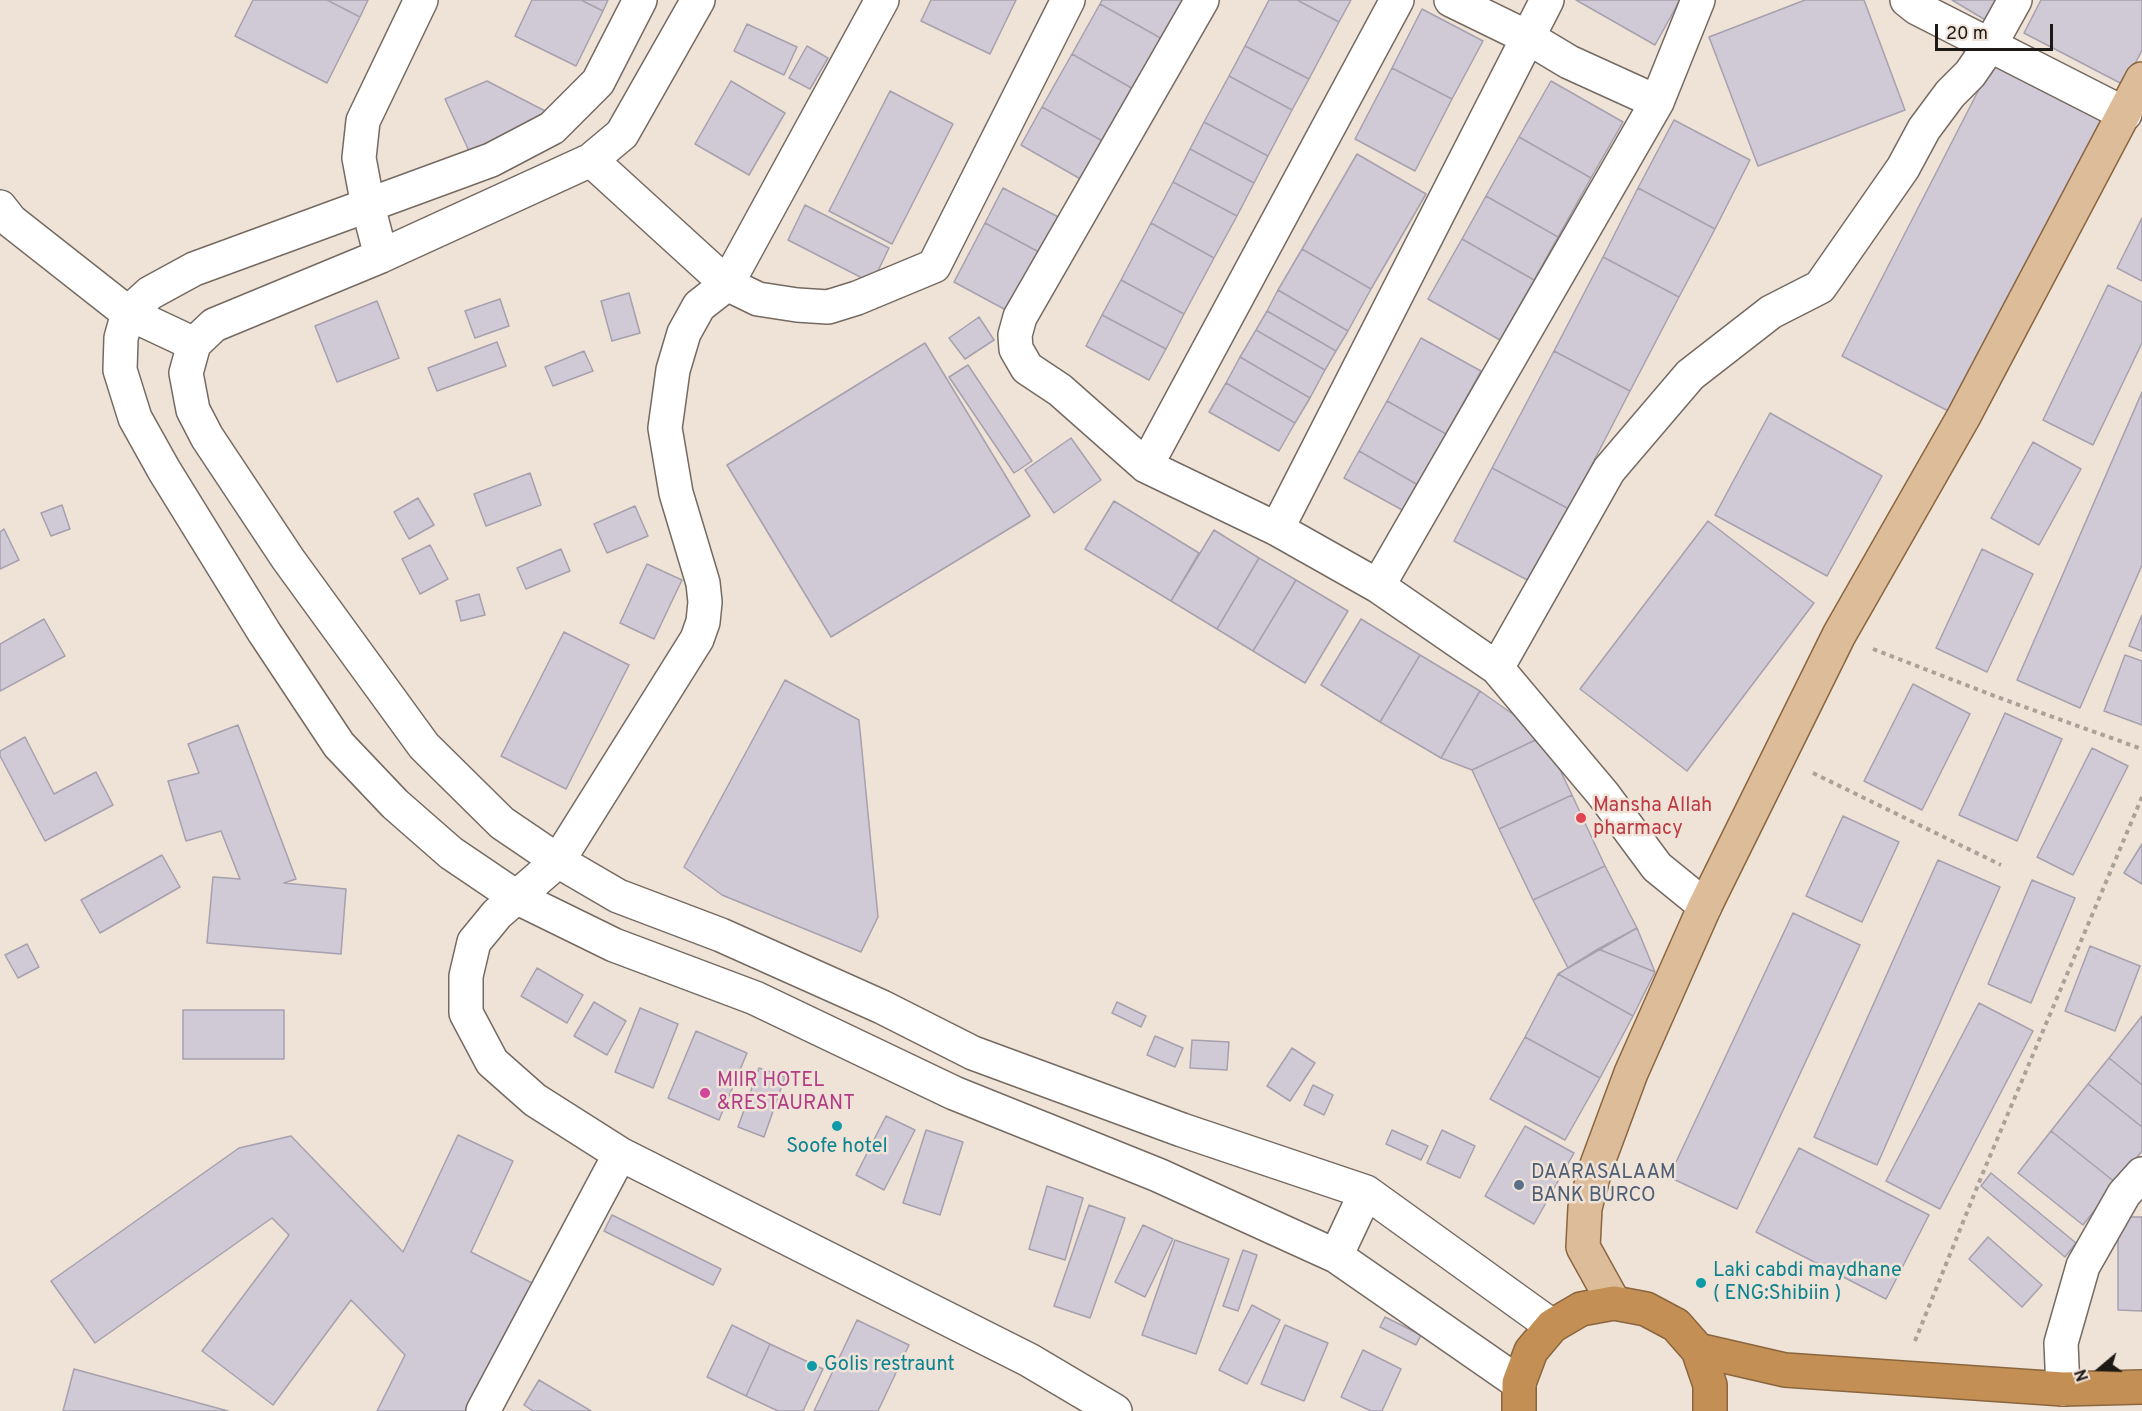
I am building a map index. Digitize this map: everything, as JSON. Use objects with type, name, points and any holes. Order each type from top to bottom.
[{"type":"highway","points":[[1519,1397],[1531,1352],[1552,1326],[1581,1309],[1614,1303],[1646,1309],[1676,1325],[1698,1350],[1710,1384],[1710,1411]]},
{"type":"highway","points":[[1698,1350],[1785,1370],[2063,1389],[2142,1387]]},
{"type":"main road","points":[[1614,1303],[1583,1248],[1585,1208],[1595,1170],[1631,1073],[1705,906],[1839,636],[1964,416],[2142,79]]},
{"type":"street","points":[[381,256],[359,158],[363,122],[421,0]]},
{"type":"street","points":[[640,0],[598,82],[552,128],[491,160],[194,269],[150,293],[128,313],[121,338],[120,370],[135,418],[164,470],[264,632],[339,745],[371,779],[451,853],[516,897],[614,945],[755,998],[954,1093],[1158,1175],[1336,1257],[1519,1397]]},
{"type":"street","points":[[698,0],[622,134],[591,160],[381,256],[214,325],[194,344],[186,373],[193,410],[207,437],[288,558],[424,746],[502,823],[558,861],[618,896],[721,935],[882,1007],[973,1053],[1182,1130],[1366,1192],[1552,1326]]},
{"type":"street","points":[[882,0],[727,284],[699,306],[684,333],[673,370],[665,428],[676,493],[702,582],[705,602],[704,622],[697,639],[558,861],[516,897],[474,942],[466,976],[466,1013],[492,1062],[536,1100],[620,1154],[1029,1360],[1115,1411]]},
{"type":"street","points":[[591,160],[727,284],[758,299],[828,307],[934,266],[1068,0]]},
{"type":"street","points":[[1202,0],[1020,317],[1015,335],[1016,349],[1027,368],[1060,390],[1146,466],[1277,529],[1378,586],[1497,668],[1603,794],[1657,867],[1705,906]]},
{"type":"street","points":[[1146,466],[1397,0]]},
{"type":"street","points":[[1450,0],[1529,38],[1569,62],[1657,102]]},
{"type":"street","points":[[1277,529],[1547,0]]},
{"type":"street","points":[[1378,586],[1657,102],[1698,0]]},
{"type":"street","points":[[1907,0],[1917,8],[2124,114]]},
{"type":"street","points":[[1497,668],[1609,470],[1690,375],[1771,312],[1820,287],[1904,168],[1924,129],[1950,94],[1970,74],[1990,45],[2015,0]]},
{"type":"street","points":[[0,207],[11,221],[128,313],[194,344]]},
{"type":"street","points":[[954,1093],[973,1053]]},
{"type":"street","points":[[483,1411],[620,1154]]},
{"type":"street","points":[[2063,1389],[2061,1343],[2083,1266],[2124,1194],[2142,1174]]},
{"type":"street","points":[[1336,1257],[1366,1192]]},
{"type":"path","points":[[1839,636],[1997,697],[2142,748]]},
{"type":"path","points":[[1779,756],[2001,865]]},
{"type":"path","points":[[1901,1378],[1982,1174],[2142,797]]},
{"type":"building","points":[[253,0],[327,0],[360,17],[327,83],[235,36]]},
{"type":"building","points":[[327,0],[368,0],[360,17]]},
{"type":"building","points":[[532,0],[581,0],[603,11],[576,66],[515,36]]},
{"type":"building","points":[[581,0],[608,0],[603,11]]},
{"type":"building","points":[[931,0],[1016,0],[990,54],[921,21]]},
{"type":"building","points":[[1102,0],[1186,0],[1164,40],[1100,4]]},
{"type":"building","points":[[1269,0],[1297,0],[1339,22],[1309,79],[1245,46]]},
{"type":"building","points":[[1297,0],[1351,0],[1339,22]]},
{"type":"building","points":[[1576,0],[1680,0],[1655,45]]},
{"type":"building","points":[[1805,0],[1864,0],[1905,110],[1758,166],[1709,37]]},
{"type":"building","points":[[1952,0],[2000,0],[1987,21]]},
{"type":"building","points":[[2041,0],[2142,0],[2142,50],[2124,85],[2024,33]]},
{"type":"building","points":[[1100,4],[1164,40],[1135,90],[1072,54]]},
{"type":"building","points":[[1422,9],[1483,41],[1452,99],[1392,68]]},
{"type":"building","points":[[747,24],[797,47],[784,75],[734,51]]},
{"type":"building","points":[[807,46],[828,58],[810,89],[789,78]]},
{"type":"building","points":[[1245,46],[1309,79],[1292,110],[1229,76]]},
{"type":"building","points":[[1072,54],[1135,90],[1106,143],[1042,107]]},
{"type":"building","points":[[1992,64],[2106,123],[1956,415],[1842,356]]},
{"type":"building","points":[[1392,68],[1452,99],[1415,171],[1355,139]]},
{"type":"building","points":[[1229,76],[1292,110],[1268,156],[1204,122]]},
{"type":"building","points":[[487,81],[551,114],[469,151],[445,99]]},
{"type":"building","points":[[731,81],[785,113],[749,175],[695,144]]},
{"type":"building","points":[[1551,81],[1623,122],[1591,178],[1519,137]]},
{"type":"building","points":[[890,91],[953,124],[892,244],[829,211]]},
{"type":"building","points":[[1042,107],[1106,143],[1084,181],[1021,145]]},
{"type":"building","points":[[1674,120],[1750,160],[1715,229],[1638,188]]},
{"type":"building","points":[[1204,122],[1268,156],[1254,183],[1190,149]]},
{"type":"building","points":[[1519,137],[1591,178],[1558,237],[1486,196]]},
{"type":"building","points":[[1190,149],[1254,183],[1237,216],[1173,182]]},
{"type":"building","points":[[1357,154],[1426,194],[1371,289],[1302,249]]},
{"type":"building","points":[[1173,182],[1237,216],[1214,258],[1151,223]]},
{"type":"building","points":[[1003,188],[1066,221],[1048,257],[985,223]]},
{"type":"building","points":[[1638,188],[1715,229],[1679,297],[1603,257]]},
{"type":"building","points":[[1486,196],[1558,237],[1534,280],[1462,239]]},
{"type":"building","points":[[805,205],[889,248],[872,283],[788,240]]},
{"type":"building","points":[[2142,218],[2142,281],[2117,268]]},
{"type":"building","points":[[985,223],[1048,257],[1017,316],[954,282]]},
{"type":"building","points":[[1151,223],[1214,258],[1184,314],[1121,280]]},
{"type":"building","points":[[1462,239],[1534,280],[1500,340],[1428,299]]},
{"type":"building","points":[[1302,249],[1371,289],[1348,331],[1278,290]]},
{"type":"building","points":[[1603,257],[1679,297],[1630,391],[1554,351]]},
{"type":"building","points":[[1121,280],[1184,314],[1166,349],[1102,315]]},
{"type":"building","points":[[2108,285],[2142,302],[2142,343],[2093,445],[2043,420]]},
{"type":"building","points":[[1278,290],[1348,331],[1336,351],[1267,311]]},
{"type":"building","points":[[629,293],[640,333],[612,341],[601,301]]},
{"type":"building","points":[[500,299],[509,326],[475,338],[465,311]]},
{"type":"building","points":[[377,301],[399,358],[337,382],[315,326]]},
{"type":"building","points":[[1267,311],[1336,351],[1325,370],[1256,330]]},
{"type":"building","points":[[1102,315],[1166,349],[1149,380],[1086,346]]},
{"type":"building","points":[[979,317],[994,340],[965,359],[949,338]]},
{"type":"building","points":[[1256,330],[1325,370],[1310,398],[1240,357]]},
{"type":"building","points":[[1421,338],[1481,371],[1446,434],[1387,401]]},
{"type":"building","points":[[497,342],[506,366],[437,391],[428,368]]},
{"type":"building","points":[[925,343],[1030,516],[831,637],[727,465]]},
{"type":"building","points":[[584,351],[593,371],[553,386],[545,367]]},
{"type":"building","points":[[1554,351],[1630,391],[1569,509],[1492,468]]},
{"type":"building","points":[[1240,357],[1310,398],[1295,423],[1226,383]]},
{"type":"building","points":[[968,365],[1032,461],[1014,473],[949,377]]},
{"type":"building","points":[[1226,383],[1295,423],[1279,451],[1209,412]]},
{"type":"building","points":[[2142,392],[2142,565],[2080,708],[2017,680]]},
{"type":"building","points":[[1387,401],[1446,434],[1418,485],[1359,451]]},
{"type":"building","points":[[1770,413],[1882,476],[1827,576],[1715,515]]},
{"type":"building","points":[[1071,438],[1101,480],[1054,513],[1025,470]]},
{"type":"building","points":[[2033,442],[2081,469],[2039,545],[1991,518]]},
{"type":"building","points":[[1359,451],[1418,485],[1404,511],[1344,478]]},
{"type":"building","points":[[1492,468],[1569,509],[1531,582],[1454,541]]},
{"type":"building","points":[[530,473],[541,505],[486,526],[474,494]]},
{"type":"building","points":[[418,498],[434,525],[409,539],[394,512]]},
{"type":"building","points":[[1114,501],[1199,553],[1171,601],[1085,549]]},
{"type":"building","points":[[62,505],[70,529],[51,536],[41,513]]},
{"type":"building","points":[[635,506],[648,536],[607,553],[594,524]]},
{"type":"building","points":[[1708,521],[1814,603],[1687,771],[1580,689]]},
{"type":"building","points":[[4,529],[19,560],[0,569],[0,532]]},
{"type":"building","points":[[1214,530],[1259,558],[1217,629],[1171,601]]},
{"type":"building","points":[[430,545],[448,579],[420,594],[402,559]]},
{"type":"building","points":[[561,549],[570,571],[526,589],[517,568]]},
{"type":"building","points":[[1982,549],[2033,574],[1987,672],[1936,648]]},
{"type":"building","points":[[1259,558],[1296,580],[1253,651],[1217,629]]},
{"type":"building","points":[[647,564],[682,580],[654,639],[620,623]]},
{"type":"building","points":[[1296,580],[1348,611],[1305,683],[1253,651]]},
{"type":"building","points":[[479,594],[485,615],[461,621],[456,601]]},
{"type":"building","points":[[2142,615],[2142,651],[2129,646]]},
{"type":"building","points":[[44,619],[65,656],[0,691],[0,644]]},
{"type":"building","points":[[1361,619],[1420,655],[1380,722],[1321,685]]},
{"type":"building","points":[[564,632],[629,665],[566,789],[501,756]]},
{"type":"building","points":[[1420,655],[1480,691],[1441,758],[1380,722]]},
{"type":"building","points":[[2125,655],[2142,661],[2142,725],[2104,711]]},
{"type":"building","points":[[785,680],[859,720],[878,917],[861,952],[722,895],[684,867]]},
{"type":"building","points":[[1913,684],[1970,714],[1922,810],[1864,781]]},
{"type":"building","points":[[1480,691],[1544,736],[1472,770],[1441,758]]},
{"type":"building","points":[[2005,713],[2062,739],[2017,841],[1959,815]]},
{"type":"building","points":[[238,725],[296,879],[284,883],[346,889],[341,954],[207,943],[213,877],[240,879],[221,831],[186,841],[168,781],[199,773],[188,744]]},
{"type":"building","points":[[1544,736],[1572,795],[1499,829],[1472,770]]},
{"type":"building","points":[[25,737],[54,794],[96,772],[113,805],[45,841],[0,756],[0,751]]},
{"type":"building","points":[[2092,748],[2128,766],[2073,875],[2037,857]]},
{"type":"building","points":[[1572,795],[1605,866],[1533,900],[1499,829]]},
{"type":"building","points":[[1843,816],[1899,842],[1862,922],[1806,896]]},
{"type":"building","points":[[2142,844],[2142,884],[2124,873]]},
{"type":"building","points":[[162,855],[180,887],[100,933],[81,900]]},
{"type":"building","points":[[1938,860],[2000,887],[1877,1165],[1814,1137]]},
{"type":"building","points":[[1605,866],[1637,928],[1568,968],[1533,900]]},
{"type":"building","points":[[2032,880],[2075,898],[2031,1003],[1988,984]]},
{"type":"building","points":[[1793,913],[1860,945],[1737,1209],[1669,1177]]},
{"type":"building","points":[[1637,928],[1655,972],[1598,949]]},
{"type":"building","points":[[27,944],[39,967],[18,978],[5,955]]},
{"type":"building","points":[[2090,946],[2140,966],[2115,1031],[2065,1011]]},
{"type":"building","points":[[1598,949],[1655,972],[1633,1016],[1558,974]]},
{"type":"building","points":[[537,968],[583,995],[567,1023],[521,996]]},
{"type":"building","points":[[1558,974],[1633,1016],[1600,1078],[1525,1037]]},
{"type":"building","points":[[594,1002],[626,1021],[607,1055],[574,1036]]},
{"type":"building","points":[[1117,1002],[1146,1016],[1141,1027],[1112,1013]]},
{"type":"building","points":[[1979,1003],[2033,1031],[1940,1209],[1886,1181]]},
{"type":"building","points":[[640,1008],[678,1024],[653,1088],[615,1072]]},
{"type":"building","points":[[183,1010],[284,1010],[284,1059],[183,1059]]},
{"type":"building","points":[[2142,1016],[2142,1085],[2109,1058]]},
{"type":"building","points":[[696,1031],[747,1053],[719,1120],[668,1098]]},
{"type":"building","points":[[1155,1036],[1183,1048],[1175,1067],[1147,1055]]},
{"type":"building","points":[[1525,1037],[1600,1078],[1565,1140],[1490,1099]]},
{"type":"building","points":[[1192,1040],[1229,1042],[1227,1070],[1190,1068]]},
{"type":"building","points":[[1292,1048],[1315,1063],[1290,1101],[1267,1086]]},
{"type":"building","points":[[2109,1058],[2142,1085],[2142,1127],[2088,1084]]},
{"type":"building","points":[[759,1068],[785,1077],[764,1137],[738,1127]]},
{"type":"building","points":[[2088,1084],[2142,1127],[2142,1151],[2116,1183],[2051,1131]]},
{"type":"building","points":[[1313,1085],[1333,1095],[1324,1115],[1304,1105]]},
{"type":"building","points":[[886,1116],[915,1130],[884,1190],[856,1175]]},
{"type":"building","points":[[1525,1126],[1574,1153],[1534,1224],[1485,1196]]},
{"type":"building","points":[[926,1130],[963,1142],[940,1215],[903,1203]]},
{"type":"building","points":[[1392,1130],[1428,1146],[1421,1160],[1386,1144]]},
{"type":"building","points":[[1442,1130],[1475,1146],[1460,1178],[1427,1163]]},
{"type":"building","points":[[2051,1131],[2116,1183],[2083,1225],[2018,1173]]},
{"type":"building","points":[[458,1135],[513,1161],[471,1252],[534,1284],[469,1411],[377,1411],[405,1355],[351,1300],[273,1405],[202,1351],[289,1235],[272,1218],[95,1343],[51,1281],[239,1148],[291,1136],[403,1252]]},
{"type":"building","points":[[1799,1148],[1929,1215],[1886,1299],[1756,1232]]},
{"type":"building","points":[[1991,1173],[2076,1243],[2065,1257],[1981,1186]]},
{"type":"building","points":[[1047,1186],[1083,1198],[1065,1260],[1029,1249]]},
{"type":"building","points":[[1089,1205],[1125,1218],[1090,1318],[1054,1306]]},
{"type":"building","points":[[612,1215],[721,1269],[713,1285],[604,1231]]},
{"type":"building","points":[[2118,1217],[2142,1217],[2142,1311],[2118,1310]]},
{"type":"building","points":[[1143,1225],[1173,1239],[1145,1297],[1115,1282]]},
{"type":"building","points":[[1988,1237],[2042,1285],[2022,1307],[1969,1259]]},
{"type":"building","points":[[1175,1240],[1229,1259],[1196,1354],[1142,1335]]},
{"type":"building","points":[[1243,1250],[1257,1255],[1238,1311],[1223,1306]]},
{"type":"building","points":[[1252,1305],[1280,1320],[1247,1384],[1219,1370]]},
{"type":"building","points":[[1385,1317],[1421,1335],[1416,1345],[1380,1327]]},
{"type":"building","points":[[857,1320],[909,1345],[878,1411],[814,1411]]},
{"type":"building","points":[[732,1325],[770,1344],[746,1396],[707,1377]]},
{"type":"building","points":[[1285,1325],[1328,1343],[1304,1401],[1261,1384]]},
{"type":"building","points":[[770,1344],[823,1369],[803,1411],[778,1411],[746,1396]]},
{"type":"building","points":[[1363,1350],[1401,1369],[1382,1411],[1371,1411],[1341,1397]]},
{"type":"building","points":[[74,1369],[228,1411],[63,1411]]},
{"type":"building","points":[[539,1380],[591,1411],[533,1411],[524,1405]]},
{"type":"place","name":"Mansha Allah pharmacy","points":[[1581,818]]},
{"type":"place","name":"MIIR HOTEL &RESTAURANT","points":[[705,1093]]},
{"type":"place","name":"Soofe hotel","points":[[837,1126]]},
{"type":"place","name":"DAARASALAAM BANK BURCO","points":[[1519,1185]]},
{"type":"place","name":"Laki cabdi maydhane ( ENG:Shibiin )","points":[[1701,1283]]},
{"type":"place","name":"Golis restraunt","points":[[812,1366]]}]
